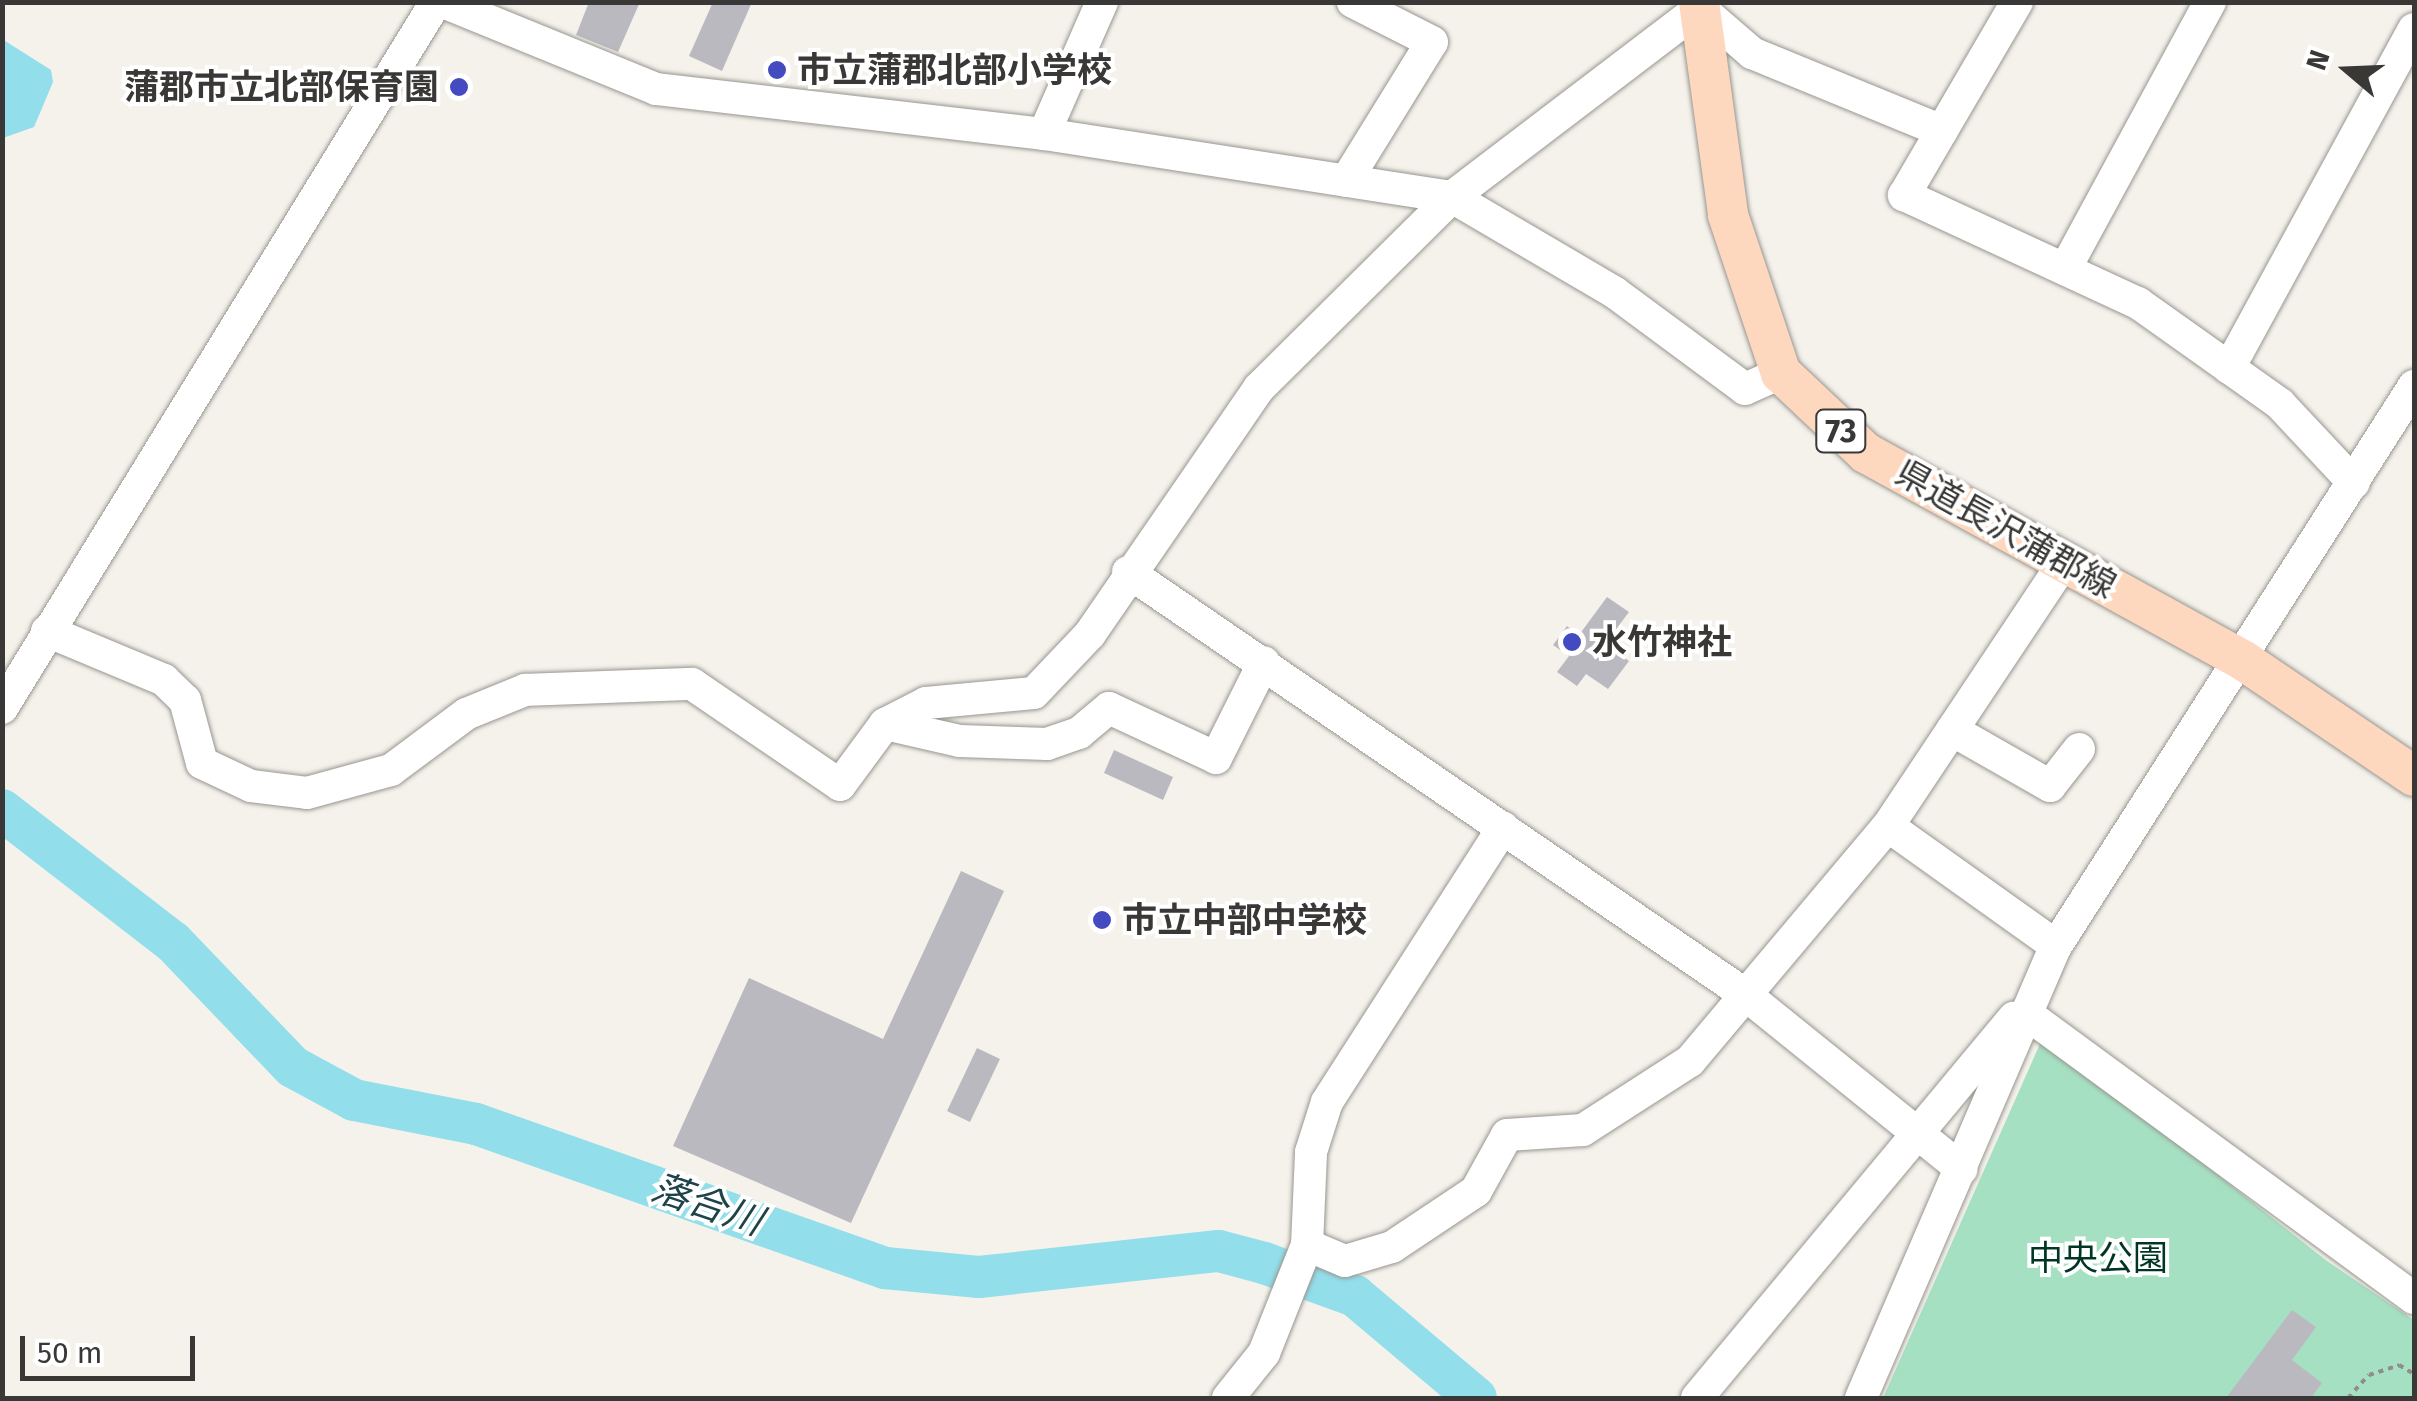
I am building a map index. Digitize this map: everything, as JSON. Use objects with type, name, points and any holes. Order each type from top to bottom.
[{"type":"main road","name":"県道長沢蒲郡線","points":[[1699,5],[1728,215],[1781,374],[1866,453],[2244,662],[2414,776]]},
{"type":"street","points":[[2,708],[436,2]]},
{"type":"street","points":[[443,2],[656,89],[1044,134],[1452,198],[1614,292],[1745,389],[1781,374]]},
{"type":"street","points":[[1044,134],[1102,2]]},
{"type":"street","points":[[1346,181],[1432,42],[1353,2]]},
{"type":"street","points":[[2065,269],[2210,2]]},
{"type":"street","points":[[2014,3],[1904,195],[2138,303],[2280,404],[2354,483]]},
{"type":"street","points":[[47,631],[164,680],[185,700],[202,762],[251,786],[307,792],[391,770],[466,714],[525,690],[692,684],[840,784],[885,724],[926,703],[1034,693],[1090,634],[1128,572],[1259,388],[1452,198],[1699,5],[1752,53],[1942,131]]},
{"type":"street","points":[[2229,368],[2414,29]]},
{"type":"street","points":[[1861,1398],[2056,946],[2244,662],[2414,386]]},
{"type":"street","points":[[1306,1248],[1345,1261],[1392,1247],[1476,1190],[1506,1135],[1583,1130],[1690,1061],[1888,826],[2065,561]]},
{"type":"street","points":[[1128,572],[1746,995],[1962,1168]]},
{"type":"street","points":[[885,724],[960,741],[1048,744],[1078,733],[1109,708],[1216,758],[1264,662]]},
{"type":"street","points":[[1952,730],[2050,786],[2079,749]]},
{"type":"street","points":[[1888,826],[2056,946]]},
{"type":"street","points":[[1228,1398],[1264,1352],[1306,1248],[1311,1152],[1327,1102],[1503,828]]},
{"type":"street","points":[[1697,1398],[2033,1001]]},
{"type":"street","points":[[2033,1001],[2414,1298]]},
{"type":"path","points":[[2348,1398],[2368,1375],[2398,1365],[2414,1374]]},
{"type":"green space","name":"中央公園","points":[[2043,1037],[2327,1261],[2414,1320],[2414,1398],[1883,1398]]},
{"type":"water","points":[[2,39],[51,70],[53,82],[34,127],[3,138]]},
{"type":"building","points":[[589,2],[640,2],[618,52],[576,35]]},
{"type":"building","points":[[713,2],[752,2],[722,71],[689,56]]},
{"type":"building","name":"水竹神社","points":[[1607,597],[1629,612],[1605,644],[1629,661],[1608,689],[1586,674],[1577,686],[1557,672],[1569,656],[1553,645],[1567,626],[1579,635]]},
{"type":"building","points":[[1114,750],[1173,777],[1163,800],[1104,773]]},
{"type":"building","points":[[961,871],[1004,891],[851,1223],[673,1146],[749,978],[883,1039]]},
{"type":"building","points":[[977,1048],[1000,1059],[970,1122],[947,1111]]},
{"type":"building","points":[[2292,1310],[2316,1327],[2292,1360],[2322,1383],[2311,1398],[2226,1398]]},
{"type":"waterway","name":"落合川","points":[[2,810],[173,942],[293,1067],[354,1100],[476,1124],[885,1268],[979,1277],[1219,1251],[1355,1296],[1476,1398]]},
{"type":"place","name":"市立蒲郡北部小学校","points":[[777,70]]},
{"type":"place","name":"蒲郡市立北部保育園","points":[[459,87]]},
{"type":"place","name":"水竹神社","points":[[1572,642]]},
{"type":"place","name":"市立中部中学校","points":[[1102,920]]}]
